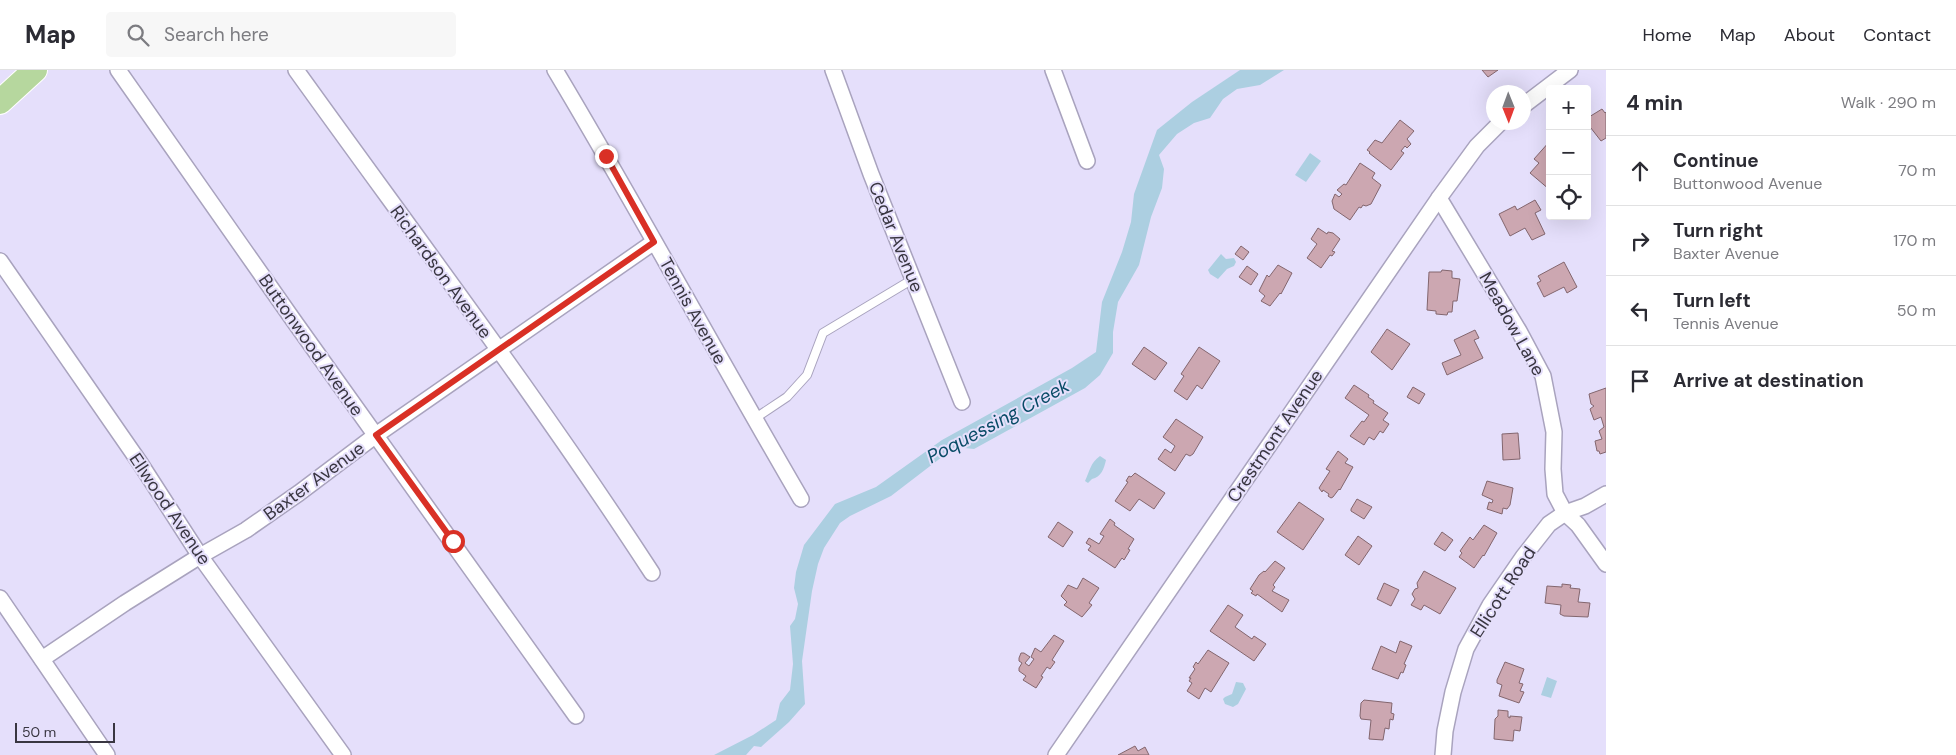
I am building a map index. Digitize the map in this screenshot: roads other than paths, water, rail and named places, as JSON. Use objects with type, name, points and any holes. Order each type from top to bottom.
[{"type":"main road","points":[[0,102],[35,70]]},
{"type":"street","name":"Buttonwood Avenue","points":[[118,70],[576,716]]},
{"type":"street","name":"Richardson Avenue","points":[[296,70],[498,351],[619,522],[652,573]]},
{"type":"street","name":"Tennis Avenue","points":[[555,70],[801,499]]},
{"type":"street","name":"Cedar Avenue","points":[[833,70],[871,174],[962,402]]},
{"type":"street","points":[[1053,70],[1087,161]]},
{"type":"street","points":[[1531,99],[1570,70]]},
{"type":"street","name":"Crestmont Avenue","points":[[1056,755],[1439,198],[1477,146],[1493,130]]},
{"type":"street","name":"Meadow Lane","points":[[1439,198],[1519,331],[1543,376],[1554,432],[1553,470],[1555,494],[1565,513],[1578,525],[1606,564]]},
{"type":"street","name":"Baxter Avenue","points":[[42,659],[125,603],[200,556],[246,530],[376,435],[654,242]]},
{"type":"street","name":"Ellwood Avenue","points":[[0,261],[140,463],[200,556],[343,755]]},
{"type":"street","name":"Ellicott Road","points":[[1443,755],[1445,731],[1453,692],[1466,649],[1490,605],[1522,558],[1549,524],[1565,513],[1585,506],[1606,494]]},
{"type":"street","points":[[0,598],[107,755]]},
{"type":"lane","points":[[754,419],[786,397],[807,375],[824,333],[913,278]]},
{"type":"water","name":"Poquessing Creek","points":[[1240,70],[1284,70],[1260,85],[1237,89],[1223,99],[1210,118],[1194,123],[1177,134],[1159,155],[1164,169],[1162,188],[1151,217],[1139,265],[1118,302],[1113,332],[1113,353],[1100,375],[1085,388],[974,449],[955,447],[891,496],[850,516],[840,523],[824,548],[812,591],[802,661],[805,704],[789,722],[761,747],[754,746],[746,755],[714,755],[753,735],[776,720],[780,703],[790,690],[793,664],[790,626],[795,619],[798,604],[794,588],[796,572],[804,545],[835,504],[876,487],[942,440],[1072,368],[1096,352],[1102,302],[1122,252],[1131,222],[1134,194],[1157,130],[1192,102]]},
{"type":"water","points":[[1310,153],[1321,161],[1306,182],[1295,175]]},
{"type":"water","points":[[1221,254],[1226,259],[1234,258],[1236,262],[1234,266],[1227,269],[1218,279],[1210,274],[1208,270]]},
{"type":"water","points":[[1100,456],[1106,460],[1103,469],[1098,476],[1088,483],[1085,481],[1091,467]]},
{"type":"water","points":[[1547,677],[1557,681],[1551,698],[1541,695]]},
{"type":"water","points":[[1236,682],[1243,683],[1246,689],[1238,704],[1233,707],[1225,704],[1223,699],[1232,694]]}]
